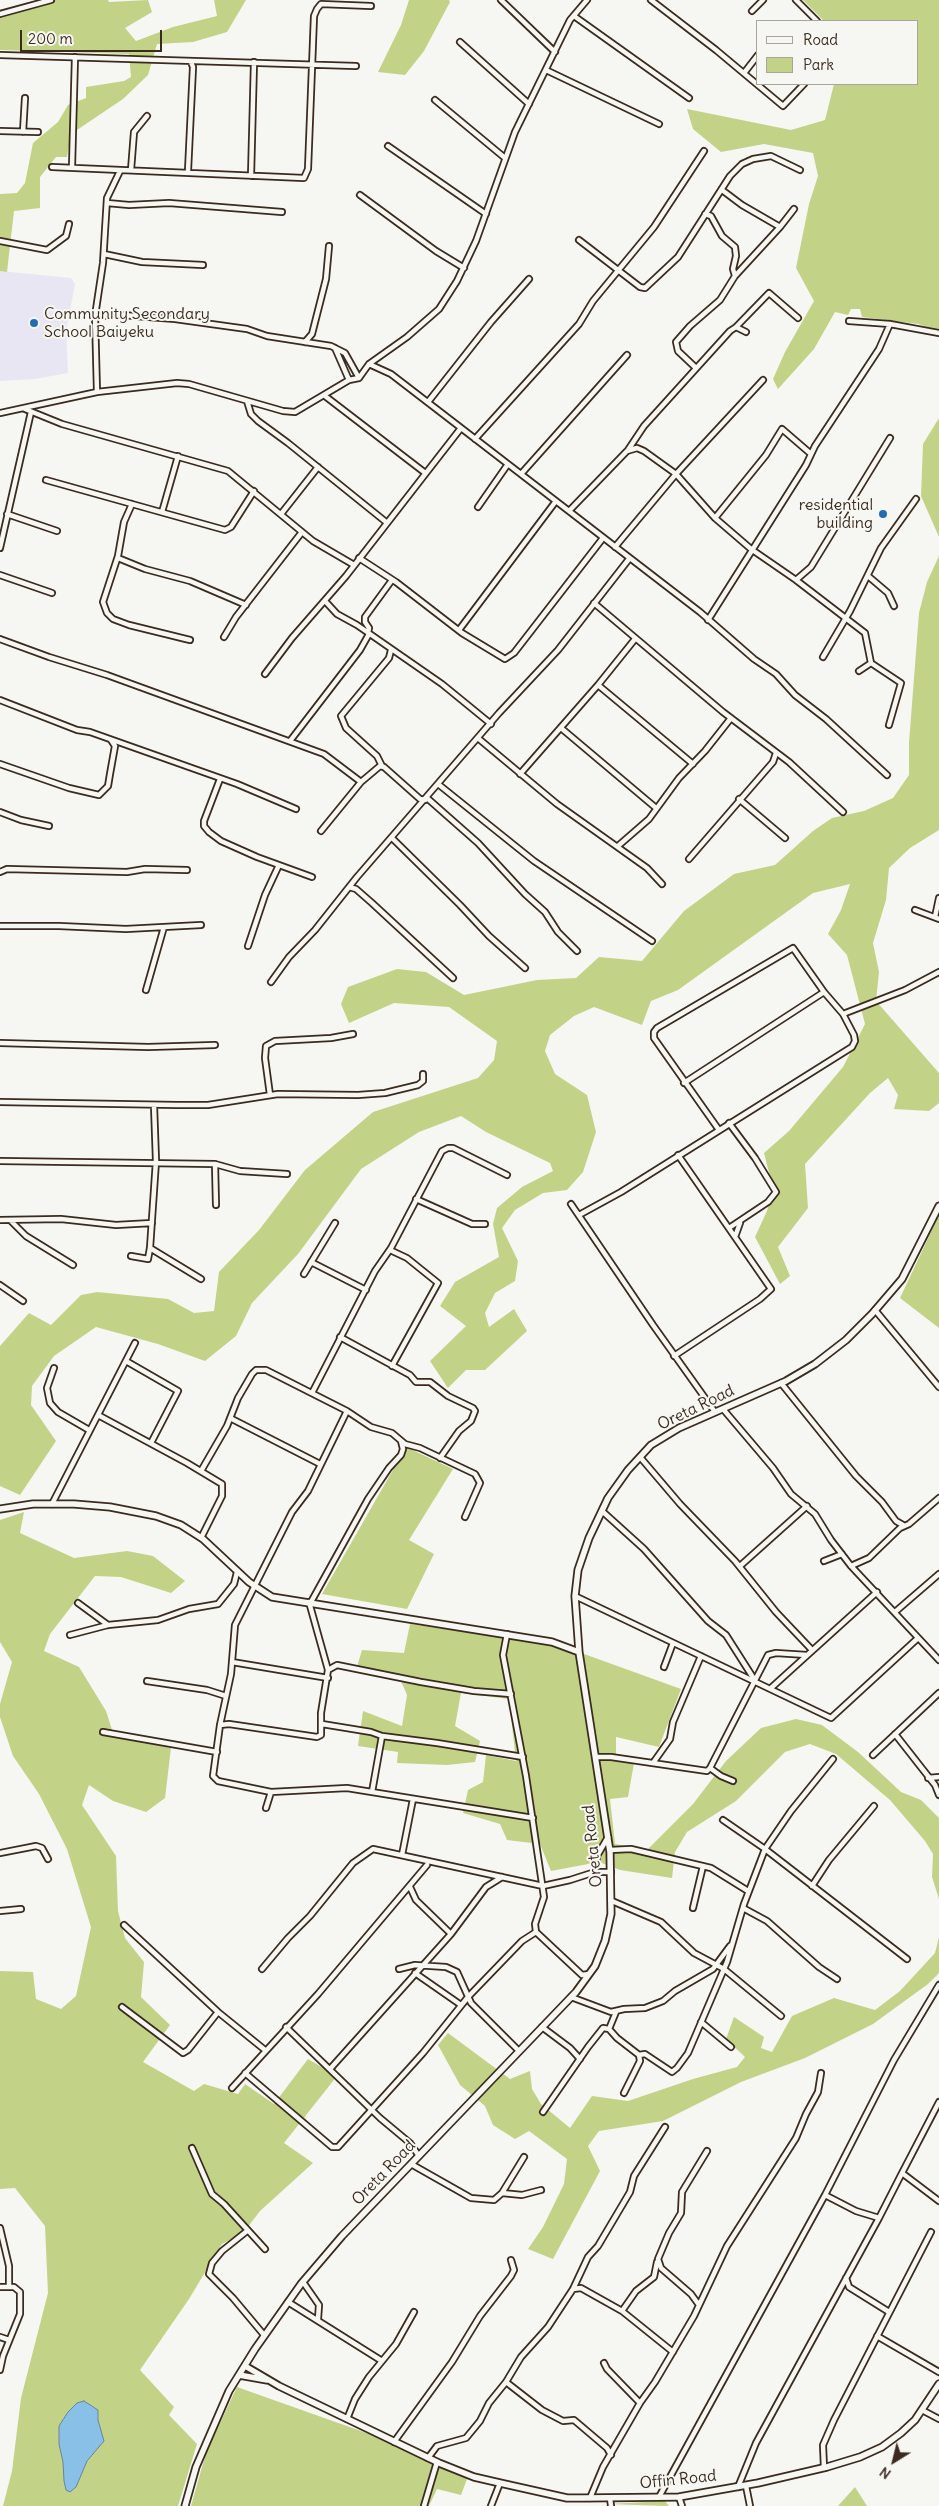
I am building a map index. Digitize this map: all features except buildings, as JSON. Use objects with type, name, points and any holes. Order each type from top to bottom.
[{"type":"street","points":[[0,14],[51,0]]},
{"type":"street","points":[[501,0],[555,52]]},
{"type":"street","points":[[0,413],[97,392],[176,383],[189,384],[295,412],[325,396],[349,380],[359,378],[369,364],[407,337],[439,309],[464,268],[486,214],[505,158],[529,104],[574,16],[587,0]]},
{"type":"street","points":[[651,0],[756,84]]},
{"type":"street","points":[[796,0],[816,20]]},
{"type":"street","points":[[752,11],[760,1]]},
{"type":"street","points":[[52,167],[188,172],[301,179],[307,174],[314,16],[319,6],[370,6]]},
{"type":"street","points":[[574,16],[689,98]]},
{"type":"street","points":[[460,42],[529,104]]},
{"type":"street","points":[[0,54],[191,62],[254,62],[356,66]]},
{"type":"street","points":[[72,167],[75,57]]},
{"type":"street","points":[[744,74],[756,59]]},
{"type":"street","points":[[193,67],[198,61]]},
{"type":"street","points":[[188,172],[193,67],[191,62]]},
{"type":"street","points":[[251,176],[254,62]]},
{"type":"street","points":[[546,70],[659,124]]},
{"type":"street","points":[[757,85],[783,106],[803,85]]},
{"type":"street","points":[[23,132],[25,98]]},
{"type":"street","points":[[435,100],[505,158]]},
{"type":"street","points":[[131,170],[134,132],[147,116]]},
{"type":"street","points":[[0,131],[38,132]]},
{"type":"street","points":[[388,146],[486,214]]},
{"type":"street","points":[[475,439],[579,324],[593,301],[674,199],[704,151]]},
{"type":"street","points":[[579,240],[640,287],[645,288],[678,257],[737,168],[753,159],[771,156],[800,170]]},
{"type":"street","points":[[97,392],[94,341],[95,316],[104,254],[106,203],[108,193],[120,171]]},
{"type":"street","points":[[722,190],[742,205],[780,227]]},
{"type":"street","points":[[360,195],[436,251],[464,268]]},
{"type":"street","points":[[106,203],[129,205],[169,203],[282,212]]},
{"type":"street","points":[[696,368],[678,351],[676,342],[690,326],[720,300],[736,276],[794,209]]},
{"type":"street","points":[[705,214],[711,216],[722,236],[735,247],[736,256],[733,269],[736,276]]},
{"type":"street","points":[[0,241],[47,250],[66,236],[69,224]]},
{"type":"street","points":[[305,342],[312,334],[326,279],[329,246]]},
{"type":"street","points":[[104,254],[142,262],[203,265]]},
{"type":"street","points":[[428,402],[491,322],[529,278]]},
{"type":"street","points":[[569,511],[627,451],[644,426],[696,368],[769,294],[798,318]]},
{"type":"street","points":[[95,316],[122,314],[175,319],[247,329],[267,336],[335,348],[345,353],[359,378]]},
{"type":"street","points":[[849,321],[890,324],[939,333]]},
{"type":"street","points":[[708,620],[751,549],[879,349],[890,324]]},
{"type":"street","points":[[736,327],[746,332]]},
{"type":"street","points":[[312,334],[317,344]]},
{"type":"street","points":[[335,348],[349,380]]},
{"type":"street","points":[[521,474],[627,355]]},
{"type":"street","points":[[369,364],[391,374],[556,500],[708,620],[754,659],[776,674],[795,694],[826,719],[887,775]]},
{"type":"street","points":[[615,547],[676,474],[763,380]]},
{"type":"street","points":[[325,396],[424,472]]},
{"type":"street","points":[[248,401],[250,414],[386,522]]},
{"type":"street","points":[[39,406],[40,416]]},
{"type":"street","points":[[25,409],[62,424],[228,471],[302,532],[354,565]]},
{"type":"street","points":[[0,548],[31,412]]},
{"type":"street","points":[[265,674],[292,638],[354,565],[424,472],[461,428]]},
{"type":"street","points":[[715,518],[766,455],[782,429],[811,454]]},
{"type":"street","points":[[796,580],[811,567],[890,438]]},
{"type":"street","points":[[627,451],[637,448],[644,451],[676,474],[715,518],[751,549],[796,580],[865,634],[871,663],[901,683],[889,725]]},
{"type":"street","points":[[162,512],[178,456]]},
{"type":"street","points":[[478,507],[508,464]]},
{"type":"street","points":[[281,514],[318,467]]},
{"type":"street","points":[[46,480],[229,530],[254,491]]},
{"type":"street","points":[[823,657],[868,576],[881,548],[916,499]]},
{"type":"street","points":[[459,630],[556,500]]},
{"type":"street","points":[[132,504],[124,522],[118,558],[103,602],[110,617],[129,626],[190,640]]},
{"type":"street","points":[[7,514],[56,531]]},
{"type":"street","points":[[224,637],[240,612],[302,532]]},
{"type":"street","points":[[359,558],[459,630],[500,657],[507,658],[520,645],[603,538]]},
{"type":"street","points":[[118,558],[145,569],[190,581],[224,595],[237,603],[246,605]]},
{"type":"street","points":[[271,982],[289,957],[316,930],[328,912],[354,881],[558,650],[629,559]]},
{"type":"street","points":[[0,575],[52,593]]},
{"type":"street","points":[[868,576],[888,593],[894,606]]},
{"type":"street","points":[[290,741],[360,650],[369,633],[369,628],[364,622],[365,617],[392,580]]},
{"type":"street","points":[[325,601],[337,614],[369,633],[442,684],[491,724]]},
{"type":"street","points":[[237,603],[240,612]]},
{"type":"street","points":[[594,603],[731,718],[789,762],[843,812]]},
{"type":"street","points":[[0,638],[329,756],[362,782]]},
{"type":"street","points":[[520,774],[598,685],[635,638]]},
{"type":"street","points":[[391,650],[389,658],[341,716],[346,728],[380,759],[382,766],[478,843],[525,894],[545,912],[558,932],[577,951]]},
{"type":"street","points":[[859,672],[871,663]]},
{"type":"street","points":[[598,685],[693,764]]},
{"type":"street","points":[[0,700],[77,730],[237,784],[296,809]]},
{"type":"street","points":[[618,846],[640,828],[731,718]]},
{"type":"street","points":[[560,728],[656,808]]},
{"type":"street","points":[[478,739],[520,774],[647,868],[662,884]]},
{"type":"street","points":[[0,764],[69,788],[100,795],[109,783],[115,746],[111,740]]},
{"type":"street","points":[[115,746],[120,743]]},
{"type":"street","points":[[689,859],[773,762],[776,753]]},
{"type":"street","points":[[321,831],[362,782],[376,768],[382,766]]},
{"type":"street","points":[[220,779],[204,821],[206,829],[221,841],[312,876]]},
{"type":"street","points":[[438,784],[534,861],[652,941]]},
{"type":"street","points":[[739,799],[785,838]]},
{"type":"street","points":[[0,812],[21,820],[49,826]]},
{"type":"street","points":[[392,838],[489,936],[525,968]]},
{"type":"street","points":[[248,946],[265,895],[279,864]]},
{"type":"street","points":[[0,872],[7,869],[127,872],[145,869],[186,870]]},
{"type":"street","points":[[354,881],[356,889]]},
{"type":"street","points":[[349,887],[356,889],[452,978]]},
{"type":"street","points":[[915,910],[937,918],[939,898]]},
{"type":"street","points":[[0,926],[87,926],[112,929],[201,925]]},
{"type":"street","points":[[146,990],[164,927]]},
{"type":"street","points":[[579,1215],[719,1130],[852,1047],[855,1040],[844,1014],[824,992],[796,950],[791,948],[657,1028],[654,1038],[719,1130]]},
{"type":"street","points":[[844,1014],[905,990],[932,974],[939,972]]},
{"type":"street","points":[[684,1082],[824,992]]},
{"type":"street","points":[[270,1095],[265,1058],[266,1046],[275,1041],[331,1038],[353,1034]]},
{"type":"street","points":[[0,1042],[148,1047],[215,1045]]},
{"type":"street","points":[[0,1102],[154,1105],[208,1104],[270,1095],[319,1093],[358,1095],[386,1093],[418,1085],[423,1081],[424,1074]]},
{"type":"street","points":[[131,1256],[148,1259],[150,1248],[156,1163],[154,1105]]},
{"type":"street","points":[[729,1228],[740,1223],[768,1202],[776,1192],[756,1158],[730,1123]]},
{"type":"street","points":[[312,1392],[340,1337],[390,1250],[442,1152],[448,1148],[507,1175]]},
{"type":"street","points":[[674,1356],[760,1299],[771,1289],[678,1155]]},
{"type":"street","points":[[0,1161],[215,1164],[249,1173],[287,1174]]},
{"type":"street","points":[[215,1164],[216,1205]]},
{"type":"street","points":[[416,1200],[463,1221],[478,1226],[485,1224]]},
{"type":"street","points":[[571,1204],[674,1356],[715,1412]]},
{"type":"street","name":"Oreta Road","points":[[185,2506],[196,2467],[207,2440],[239,2375],[264,2335],[288,2302],[342,2236],[571,1997],[589,1974],[605,1941],[612,1901],[610,1850],[579,1652],[575,1596],[578,1570],[589,1538],[602,1511],[628,1470],[650,1445],[679,1428],[781,1383],[815,1364],[846,1340],[876,1310],[902,1279],[939,1206]]},
{"type":"street","points":[[0,1220],[61,1219],[116,1225],[152,1223]]},
{"type":"street","points":[[11,1221],[26,1236],[73,1265]]},
{"type":"street","points":[[304,1274],[335,1223]]},
{"type":"street","points":[[735,1237],[740,1223]]},
{"type":"street","points":[[150,1248],[201,1279]]},
{"type":"street","points":[[390,1250],[407,1258],[438,1283],[392,1366]]},
{"type":"street","points":[[311,1262],[366,1290]]},
{"type":"street","points":[[0,1285],[23,1301]]},
{"type":"street","points":[[876,1310],[939,1387]]},
{"type":"street","points":[[340,1337],[410,1375],[416,1382],[430,1382],[475,1411],[471,1421],[459,1431],[440,1458]]},
{"type":"street","points":[[52,1504],[135,1343]]},
{"type":"street","points":[[126,1361],[178,1391],[151,1443]]},
{"type":"street","points":[[54,1368],[48,1388],[50,1403],[58,1412],[89,1430]]},
{"type":"street","points":[[201,1471],[230,1418],[239,1395],[256,1370],[271,1372],[347,1411],[371,1427],[392,1433],[401,1441],[467,1469],[479,1478],[479,1486],[465,1517]]},
{"type":"street","points":[[781,1383],[856,1476],[882,1502],[896,1521],[903,1525]]},
{"type":"street","points":[[723,1409],[773,1468],[787,1489],[815,1514],[851,1566],[896,1612],[918,1639],[938,1656]]},
{"type":"street","points":[[347,1411],[308,1491],[292,1512],[235,1625],[232,1662],[212,1771],[216,1780],[271,1792],[305,1792],[321,1787],[347,1788],[533,1818]]},
{"type":"street","points":[[98,1415],[222,1484],[222,1496],[201,1538]]},
{"type":"street","points":[[230,1418],[320,1464]]},
{"type":"street","points":[[220,1725],[228,1724],[317,1737],[321,1734],[321,1713],[328,1670],[310,1602],[368,1500],[386,1472],[402,1453],[401,1441]]},
{"type":"street","points":[[640,1457],[680,1504],[740,1566],[776,1612],[812,1650]]},
{"type":"street","points":[[851,1566],[869,1558],[903,1525],[909,1524],[939,1498]]},
{"type":"street","points":[[0,1509],[52,1504],[110,1507],[156,1516],[180,1525],[201,1538],[237,1572],[254,1586],[272,1597],[552,1642],[579,1652]]},
{"type":"street","points":[[740,1566],[807,1506]]},
{"type":"street","points":[[602,1511],[644,1549],[708,1621],[726,1635],[755,1680]]},
{"type":"street","points":[[824,1561],[842,1554]]},
{"type":"street","points":[[70,1635],[108,1625],[158,1620],[189,1609],[218,1604],[234,1584],[237,1572]]},
{"type":"street","points":[[896,1612],[939,1574]]},
{"type":"street","points":[[771,1688],[877,1592]]},
{"type":"street","points":[[575,1596],[755,1680],[830,1718],[918,1639]]},
{"type":"street","points":[[78,1603],[108,1625]]},
{"type":"street","points":[[507,1634],[503,1654],[523,1757],[543,1886],[544,1897],[535,1924],[536,1932],[582,1975],[589,1974]]},
{"type":"street","points":[[664,1667],[673,1643]]},
{"type":"street","points":[[596,1757],[611,1757],[704,1772],[710,1768],[768,1655],[776,1652],[807,1655]]},
{"type":"street","points":[[653,1763],[670,1739],[673,1722],[701,1656]]},
{"type":"street","points":[[232,1662],[328,1678]]},
{"type":"street","points":[[328,1670],[337,1665],[438,1685],[511,1694]]},
{"type":"street","points":[[147,1681],[207,1690],[226,1696]]},
{"type":"street","points":[[873,1755],[939,1693]]},
{"type":"street","points":[[322,1724],[371,1732],[382,1736],[523,1757]]},
{"type":"street","points":[[103,1732],[217,1752]]},
{"type":"street","points":[[894,1734],[935,1785],[939,1795]]},
{"type":"street","points":[[372,1792],[382,1736]]},
{"type":"street","points":[[639,2055],[645,2054],[672,2072],[688,2054],[724,1970],[748,1891],[765,1849],[790,1811],[833,1759]]},
{"type":"street","points":[[710,1768],[721,1776],[733,1781]]},
{"type":"street","points":[[928,1778],[939,1777]]},
{"type":"street","points":[[266,1808],[271,1792]]},
{"type":"street","points":[[402,1855],[413,1799]]},
{"type":"street","points":[[812,1886],[829,1860],[874,1806]]},
{"type":"street","points":[[723,1820],[765,1849],[907,1959]]},
{"type":"street","points":[[595,1872],[597,1856],[608,1837]]},
{"type":"street","points":[[0,1853],[36,1846],[42,1848],[48,1859]]},
{"type":"street","points":[[610,1850],[631,1849],[651,1856],[704,1866],[748,1891]]},
{"type":"street","points":[[262,1969],[353,1863],[373,1850],[543,1886],[595,1872],[611,1872]]},
{"type":"street","points":[[232,2088],[318,1994],[427,1865]]},
{"type":"street","points":[[693,1908],[704,1866]]},
{"type":"street","points":[[330,2069],[451,1934],[486,1888],[502,1877]]},
{"type":"street","points":[[410,1887],[416,1900],[451,1934]]},
{"type":"street","points":[[612,1901],[633,1912],[661,1922],[692,1951],[724,1970],[781,2016]]},
{"type":"street","points":[[743,1908],[767,1921],[819,1967],[837,1979]]},
{"type":"street","points":[[0,1911],[21,1909]]},
{"type":"street","points":[[124,1925],[218,2012],[265,2050]]},
{"type":"street","points":[[246,2073],[336,2148],[423,2053],[468,1997],[522,1941],[536,1932]]},
{"type":"street","points":[[571,1997],[616,2012],[624,2009],[645,2008],[663,2001],[675,1991],[698,1979],[716,1966],[733,1941]]},
{"type":"street","points":[[399,1969],[422,1966],[446,1967],[456,1972],[471,2003],[519,2052]]},
{"type":"street","points":[[416,1973],[461,2006]]},
{"type":"street","points":[[659,2497],[825,2195],[894,2060],[939,1985]]},
{"type":"street","points":[[122,2007],[183,2053],[188,2050],[218,2012]]},
{"type":"street","points":[[609,2029],[616,2012]]},
{"type":"street","points":[[701,2022],[731,2047]]},
{"type":"street","points":[[286,2027],[410,2143],[419,2156]]},
{"type":"street","points":[[542,2028],[570,2048],[580,2059]]},
{"type":"street","points":[[543,2112],[603,2028],[609,2029],[617,2038],[639,2055],[640,2061],[624,2093]]},
{"type":"street","points":[[590,2498],[640,2403],[674,2352],[699,2305],[723,2253],[796,2138],[818,2092],[821,2073]]},
{"type":"street","points":[[738,2487],[756,2443],[846,2278],[858,2251],[879,2218],[939,2102]]},
{"type":"street","points":[[428,2458],[436,2446],[466,2438],[480,2421],[489,2403],[506,2382],[521,2357],[548,2326],[573,2289],[588,2257],[598,2246],[630,2192],[634,2176],[665,2127]]},
{"type":"street","points":[[192,2148],[195,2159],[207,2178],[209,2190],[265,2249]]},
{"type":"street","points":[[622,2311],[636,2291],[654,2277],[658,2260],[669,2233],[681,2213],[682,2192],[707,2151]]},
{"type":"street","points":[[412,2164],[473,2198],[494,2200],[502,2193],[524,2158]]},
{"type":"street","points":[[902,2172],[939,2201]]},
{"type":"street","points":[[502,2193],[522,2195],[541,2190]]},
{"type":"street","points":[[825,2195],[856,2211],[879,2218]]},
{"type":"street","points":[[0,2228],[8,2266],[9,2287]]},
{"type":"street","points":[[247,2231],[222,2251],[212,2263],[209,2274],[233,2298],[264,2335]]},
{"type":"street","points":[[824,2468],[823,2445],[931,2232]]},
{"type":"street","points":[[394,2442],[452,2362],[480,2316],[511,2276],[514,2270],[511,2260]]},
{"type":"street","points":[[658,2260],[661,2268],[691,2294],[699,2305]]},
{"type":"street","points":[[846,2278],[849,2287],[889,2312]]},
{"type":"street","points":[[303,2282],[319,2305],[318,2320]]},
{"type":"street","points":[[0,2287],[18,2288],[20,2292],[20,2314],[9,2340],[0,2370]]},
{"type":"street","points":[[573,2289],[581,2288],[622,2311],[674,2352]]},
{"type":"street","points":[[288,2302],[382,2361]]},
{"type":"street","points":[[347,2419],[355,2399],[396,2344],[414,2312]]},
{"type":"street","points":[[877,2336],[939,2372]]},
{"type":"street","points":[[0,2337],[9,2340]]},
{"type":"street","points":[[604,2363],[613,2376],[640,2403]]},
{"type":"street","points":[[245,2366],[269,2380]]},
{"type":"street","points":[[239,2375],[269,2380]]},
{"type":"street","name":"Offin Road","points":[[269,2380],[394,2442],[474,2477],[567,2498],[679,2497],[746,2486],[824,2468],[860,2457],[882,2447],[901,2432],[922,2410],[939,2384]]},
{"type":"street","points":[[506,2382],[542,2410],[563,2421],[574,2420],[608,2448],[611,2455]]},
{"type":"street","points":[[922,2410],[939,2419]]},
{"type":"street","points":[[424,2506],[437,2462]]},
{"type":"street","points":[[491,2506],[500,2483]]},
{"type":"street","points":[[746,2486],[750,2506]]},
{"type":"street","points":[[679,2497],[682,2506]]},
{"type":"street","points":[[610,2498],[611,2506]]},
{"type":"shaded area","name":"Community Secondary School Baiyeku","points":[[0,271],[71,278],[75,284],[66,331],[68,373],[35,379],[0,381]]},
{"type":"green space","points":[[50,0],[108,0],[109,2],[148,0],[152,12],[125,28],[136,41],[173,27],[217,16],[214,0],[246,0],[227,32],[193,42],[157,44],[148,75],[123,99],[71,134],[67,157],[56,157],[40,177],[40,208],[14,211],[7,272],[0,271],[0,194],[17,193],[25,183],[33,143],[58,122],[68,105],[86,98],[86,87],[124,81],[131,77],[129,54],[0,50],[0,17]]},
{"type":"green space","points":[[409,0],[449,0],[450,2],[424,51],[405,75],[378,72],[401,25]]},
{"type":"green space","points":[[803,0],[939,0],[939,331],[918,324],[862,317],[860,309],[851,309],[848,315],[835,312],[814,349],[778,389],[773,379],[785,352],[814,301],[796,268],[809,204],[818,176],[813,153],[764,144],[721,152],[693,129],[687,109],[791,130],[825,120],[834,85],[919,85],[919,20],[823,20]]},
{"type":"green space","points":[[939,418],[939,537],[921,496],[923,444]]},
{"type":"green space","points":[[939,556],[939,830],[910,848],[889,868],[886,900],[873,943],[879,972],[876,1001],[939,1073],[939,1103],[929,1111],[894,1109],[898,1095],[888,1078],[870,1093],[805,1164],[808,1208],[778,1247],[790,1276],[780,1284],[755,1237],[767,1211],[773,1188],[764,1153],[789,1131],[843,1067],[865,1024],[847,955],[828,934],[841,910],[850,884],[813,893],[678,990],[651,1001],[642,1025],[594,1007],[574,1016],[550,1035],[545,1051],[555,1074],[587,1095],[596,1132],[583,1172],[567,1190],[543,1193],[515,1210],[502,1228],[518,1261],[515,1281],[495,1293],[485,1313],[489,1327],[514,1309],[527,1331],[485,1370],[466,1370],[448,1388],[430,1361],[466,1326],[440,1306],[455,1282],[499,1257],[493,1224],[497,1208],[522,1187],[553,1171],[550,1163],[486,1132],[461,1116],[419,1132],[361,1169],[298,1254],[252,1303],[236,1336],[205,1361],[158,1344],[96,1327],[54,1356],[32,1386],[31,1405],[56,1441],[20,1495],[0,1486],[0,1346],[29,1313],[51,1325],[81,1295],[97,1292],[168,1299],[194,1313],[214,1311],[219,1272],[259,1230],[305,1170],[373,1112],[478,1078],[494,1060],[497,1041],[449,1007],[394,1003],[349,1023],[341,1004],[348,987],[397,969],[426,972],[464,995],[537,980],[576,978],[599,957],[642,961],[684,911],[734,874],[775,865],[813,831],[832,818],[864,811],[893,798],[909,775],[909,743],[919,613],[927,582]]},
{"type":"green space","points":[[939,1215],[939,1328],[900,1298]]},
{"type":"green space","points":[[406,1447],[453,1469],[409,1540],[434,1554],[407,1609],[322,1594]]},
{"type":"green space","points":[[24,1512],[20,1533],[74,1558],[127,1551],[153,1556],[185,1581],[171,1593],[121,1577],[95,1576],[50,1634],[44,1651],[79,1667],[106,1711],[114,1736],[171,1748],[165,1798],[146,1812],[113,1801],[89,1785],[82,1805],[116,1856],[118,1911],[125,1938],[144,1962],[141,1997],[170,2025],[143,2062],[194,2091],[204,2084],[238,2094],[245,2084],[274,2104],[308,2059],[337,2076],[284,2143],[313,2163],[260,2211],[244,2232],[222,2244],[189,2299],[140,2370],[174,2407],[169,2415],[197,2444],[178,2506],[3,2506],[12,2471],[21,2398],[48,2293],[45,2226],[15,2188],[0,2189],[0,1971],[33,1972],[36,1999],[61,2009],[76,1996],[91,1927],[67,1849],[39,1794],[13,1756],[0,1717],[0,1704],[12,1662],[0,1642],[0,1520]]},
{"type":"green space","points":[[410,1624],[562,1646],[681,1689],[659,1747],[616,1737],[616,1760],[634,1763],[628,1797],[610,1799],[615,1844],[647,1850],[693,1804],[726,1761],[761,1728],[796,1719],[822,1725],[858,1752],[901,1792],[921,1800],[939,1818],[939,1899],[932,1877],[933,1854],[925,1841],[890,1800],[836,1754],[810,1744],[785,1752],[736,1801],[687,1832],[675,1852],[672,1878],[620,1870],[599,1862],[551,1871],[540,1844],[507,1840],[500,1824],[463,1813],[468,1790],[483,1782],[486,1755],[516,1761],[509,1699],[461,1693],[455,1726],[480,1741],[475,1762],[447,1765],[397,1763],[398,1752],[358,1746],[363,1711],[402,1726],[407,1695],[401,1681],[356,1670],[362,1650],[404,1653]]},
{"type":"green space","points":[[939,1937],[939,1973],[928,1984],[873,2024],[805,2058],[741,2082],[663,2121],[599,2131],[588,2146],[600,2171],[553,2259],[528,2249],[543,2227],[564,2184],[567,2159],[529,2131],[515,2139],[493,2125],[485,2106],[460,2085],[438,2045],[448,2033],[510,2079],[530,2071],[532,2089],[541,2104],[570,2128],[592,2096],[628,2101],[693,2079],[737,2067],[745,2057],[726,2039],[734,2017],[764,2037],[761,2048],[772,2052],[792,2016],[834,1998],[875,2010],[900,1991],[935,1953]]},
{"type":"green space","points":[[237,2387],[375,2436],[467,2479],[461,2495],[437,2489],[429,2506],[191,2506],[206,2453]]},
{"type":"green space","points":[[855,2487],[867,2506],[838,2506]]},
{"type":"green space","points":[[665,2501],[669,2506],[607,2504]]},
{"type":"water","points":[[84,2401],[98,2410],[98,2420],[104,2441],[87,2461],[76,2487],[70,2492],[66,2490],[64,2481],[63,2462],[59,2444],[59,2426],[68,2412],[77,2403]]},
{"type":"place","name":"Community Secondary School Baiyeku","points":[[34,323]]},
{"type":"place","name":"residential building","points":[[883,514]]}]
